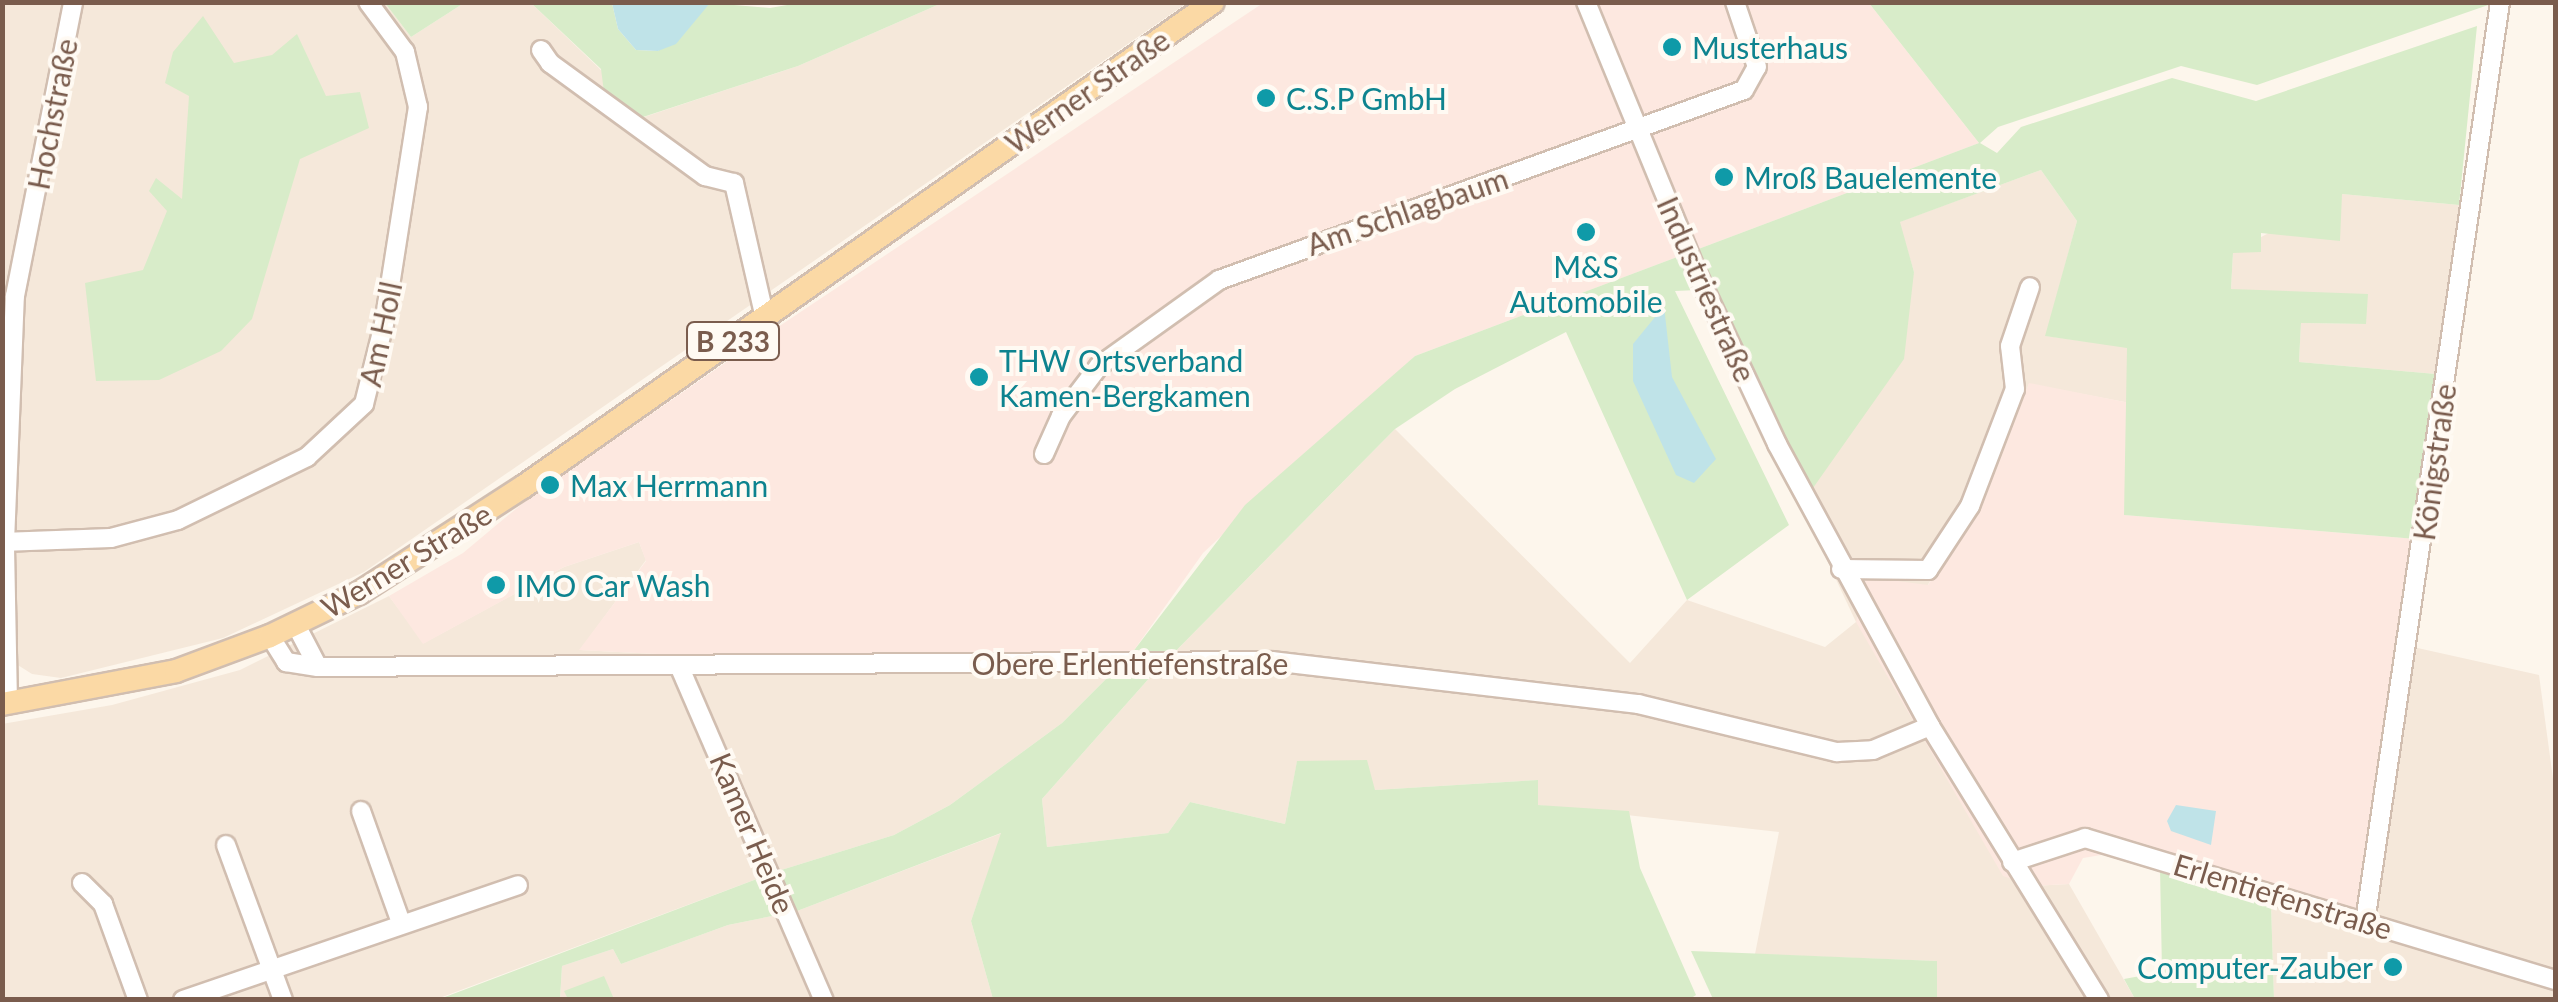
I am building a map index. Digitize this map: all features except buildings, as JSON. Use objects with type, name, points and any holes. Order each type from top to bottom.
[{"type":"main road","name":"Werner Straße","points":[[6,704],[170,672],[270,636],[441,543],[1213,2]]},
{"type":"street","name":"Hochstraße","points":[[6,704],[4,542],[9,293],[73,2]]},
{"type":"street","name":"Am Holl","points":[[4,542],[110,538],[178,520],[307,457],[364,404],[388,304],[418,107],[405,52],[368,2]]},
{"type":"street","name":"Industriestraße","points":[[1586,2],[1716,316],[1841,569],[1930,726],[2100,1000]]},
{"type":"street","name":"Am Schlagbaum","points":[[1044,454],[1061,416],[1099,366],[1219,280],[1638,131],[1752,83],[1757,67],[1736,2]]},
{"type":"street","name":"Königstraße","points":[[2364,922],[2500,2]]},
{"type":"street","points":[[541,50],[550,63],[706,176],[734,183],[765,318]]},
{"type":"street","points":[[1841,569],[1928,570],[1970,506],[2015,389],[2010,346],[2030,286]]},
{"type":"street","points":[[296,625],[318,668]]},
{"type":"street","name":"Obere Erlentiefenstraße","points":[[270,636],[286,662],[318,668],[680,668],[771,661],[1272,661],[1638,704],[1837,752],[1873,750],[1930,726]]},
{"type":"street","name":"Kamer Heide","points":[[680,668],[824,1000]]},
{"type":"street","points":[[360,811],[401,923]]},
{"type":"street","name":"Erlentiefenstraße","points":[[2012,862],[2085,838],[2556,980]]},
{"type":"street","points":[[226,845],[282,1000]]},
{"type":"street","points":[[82,883],[104,904],[138,1000]]},
{"type":"street","points":[[183,1000],[518,885]]},
{"type":"shaded area","points":[[3,3],[385,3],[411,37],[464,3],[531,3],[601,70],[638,119],[798,66],[942,3],[1187,3],[364,572],[223,638],[61,678],[32,674],[13,662],[3,581]]},
{"type":"shaded area","points":[[1263,3],[1869,3],[1979,143],[1415,356],[1203,553],[1132,653],[695,656],[579,650],[646,561],[639,542],[564,567],[423,644],[389,596],[463,553],[523,503],[745,349]]},
{"type":"shaded area","points":[[2041,170],[2077,221],[2046,336],[2127,347],[2130,403],[2029,384],[1978,509],[1927,586],[1866,577],[2032,886],[2069,884],[2135,999],[1937,999],[1937,961],[1755,954],[1779,832],[1537,805],[1537,780],[1375,790],[1297,762],[1285,824],[1190,802],[1168,833],[1047,847],[1042,799],[1152,675],[1395,429],[1630,663],[1687,600],[1825,647],[1856,622],[1801,505],[1914,272],[1899,222]]},
{"type":"shaded area","points":[[2342,194],[2459,205],[2436,374],[2299,362],[2301,323],[2365,324],[2231,289],[2233,252]]},
{"type":"shaded area","points":[[2029,383],[2130,403],[2124,515],[2416,539],[2358,926],[2119,852],[2083,858],[2069,884],[2032,886],[2003,876],[1856,622],[1866,577],[1928,585],[1978,509]]},
{"type":"shaded area","points":[[639,542],[646,560],[580,650],[695,656],[1132,653],[1062,723],[950,805],[894,835],[778,871],[437,999],[3,999],[2,724],[112,705],[240,670],[389,596],[424,643],[564,567]]},
{"type":"shaded area","points":[[2413,647],[2539,675],[2556,801],[2555,999],[2274,999],[2271,904],[2357,926]]},
{"type":"shaded area","points":[[1002,833],[971,921],[993,999],[560,1000],[562,966],[613,949],[621,964],[728,925],[797,911]]},
{"type":"green space","points":[[804,2],[942,3],[798,66],[637,119],[604,92],[601,69],[531,3],[612,3],[618,29],[636,50],[658,51],[710,3],[770,8]]},
{"type":"green space","points":[[385,3],[464,3],[411,37]]},
{"type":"green space","points":[[1869,3],[2494,3],[2257,85],[2181,66],[1998,127],[1980,143],[1997,153],[2021,127],[2172,78],[2256,101],[2477,26],[2459,205],[2342,194],[2340,241],[2261,233],[2261,252],[2233,253],[2231,289],[2368,294],[2366,324],[2301,323],[2299,362],[2436,374],[2416,539],[2124,515],[2127,348],[2045,336],[2077,221],[2041,170],[1900,222],[1914,272],[1904,359],[1801,505],[1698,290],[1675,291],[1789,525],[1687,600],[1566,332],[1455,389],[1395,429],[1152,675],[1042,799],[1047,847],[1168,833],[1190,802],[1285,824],[1297,761],[1367,760],[1375,790],[1538,780],[1538,805],[1629,811],[1640,868],[1696,995],[1690,999],[993,999],[971,921],[1001,833],[797,911],[728,925],[621,964],[613,949],[562,966],[560,999],[437,1000],[778,871],[894,835],[950,805],[1062,723],[1132,653],[1245,505],[1415,356],[1979,143]]},
{"type":"green space","points":[[203,16],[234,63],[272,55],[297,34],[326,96],[360,92],[369,128],[300,159],[252,319],[221,351],[159,380],[96,381],[85,283],[143,270],[167,211],[149,191],[156,178],[182,199],[189,96],[165,83],[173,52]]},
{"type":"green space","points":[[2160,868],[2271,904],[2274,999],[2135,999],[2124,979],[2162,972]]},
{"type":"green space","points":[[1691,951],[1937,961],[1937,999],[1713,999]]},
{"type":"green space","points":[[604,976],[614,999],[568,999],[564,991]]},
{"type":"water","points":[[612,2],[710,3],[676,44],[658,51],[636,50],[618,29]]},
{"type":"water","points":[[1664,306],[1672,377],[1716,459],[1694,483],[1676,475],[1633,381],[1633,344]]},
{"type":"water","points":[[2176,805],[2216,811],[2211,845],[2171,831],[2167,821]]},
{"type":"place","name":"Musterhaus","points":[[1672,47]]},
{"type":"place","name":"C.S.P GmbH","points":[[1266,98]]},
{"type":"place","name":"Mroß Bauelemente","points":[[1724,177]]},
{"type":"place","name":"M&S Automobile","points":[[1586,232]]},
{"type":"place","name":"THW Ortsverband Kamen-Bergkamen","points":[[979,377]]},
{"type":"place","name":"Max Herrmann","points":[[550,485]]},
{"type":"place","name":"IMO Car Wash","points":[[496,585]]},
{"type":"place","name":"Computer-Zauber","points":[[2393,967]]}]
